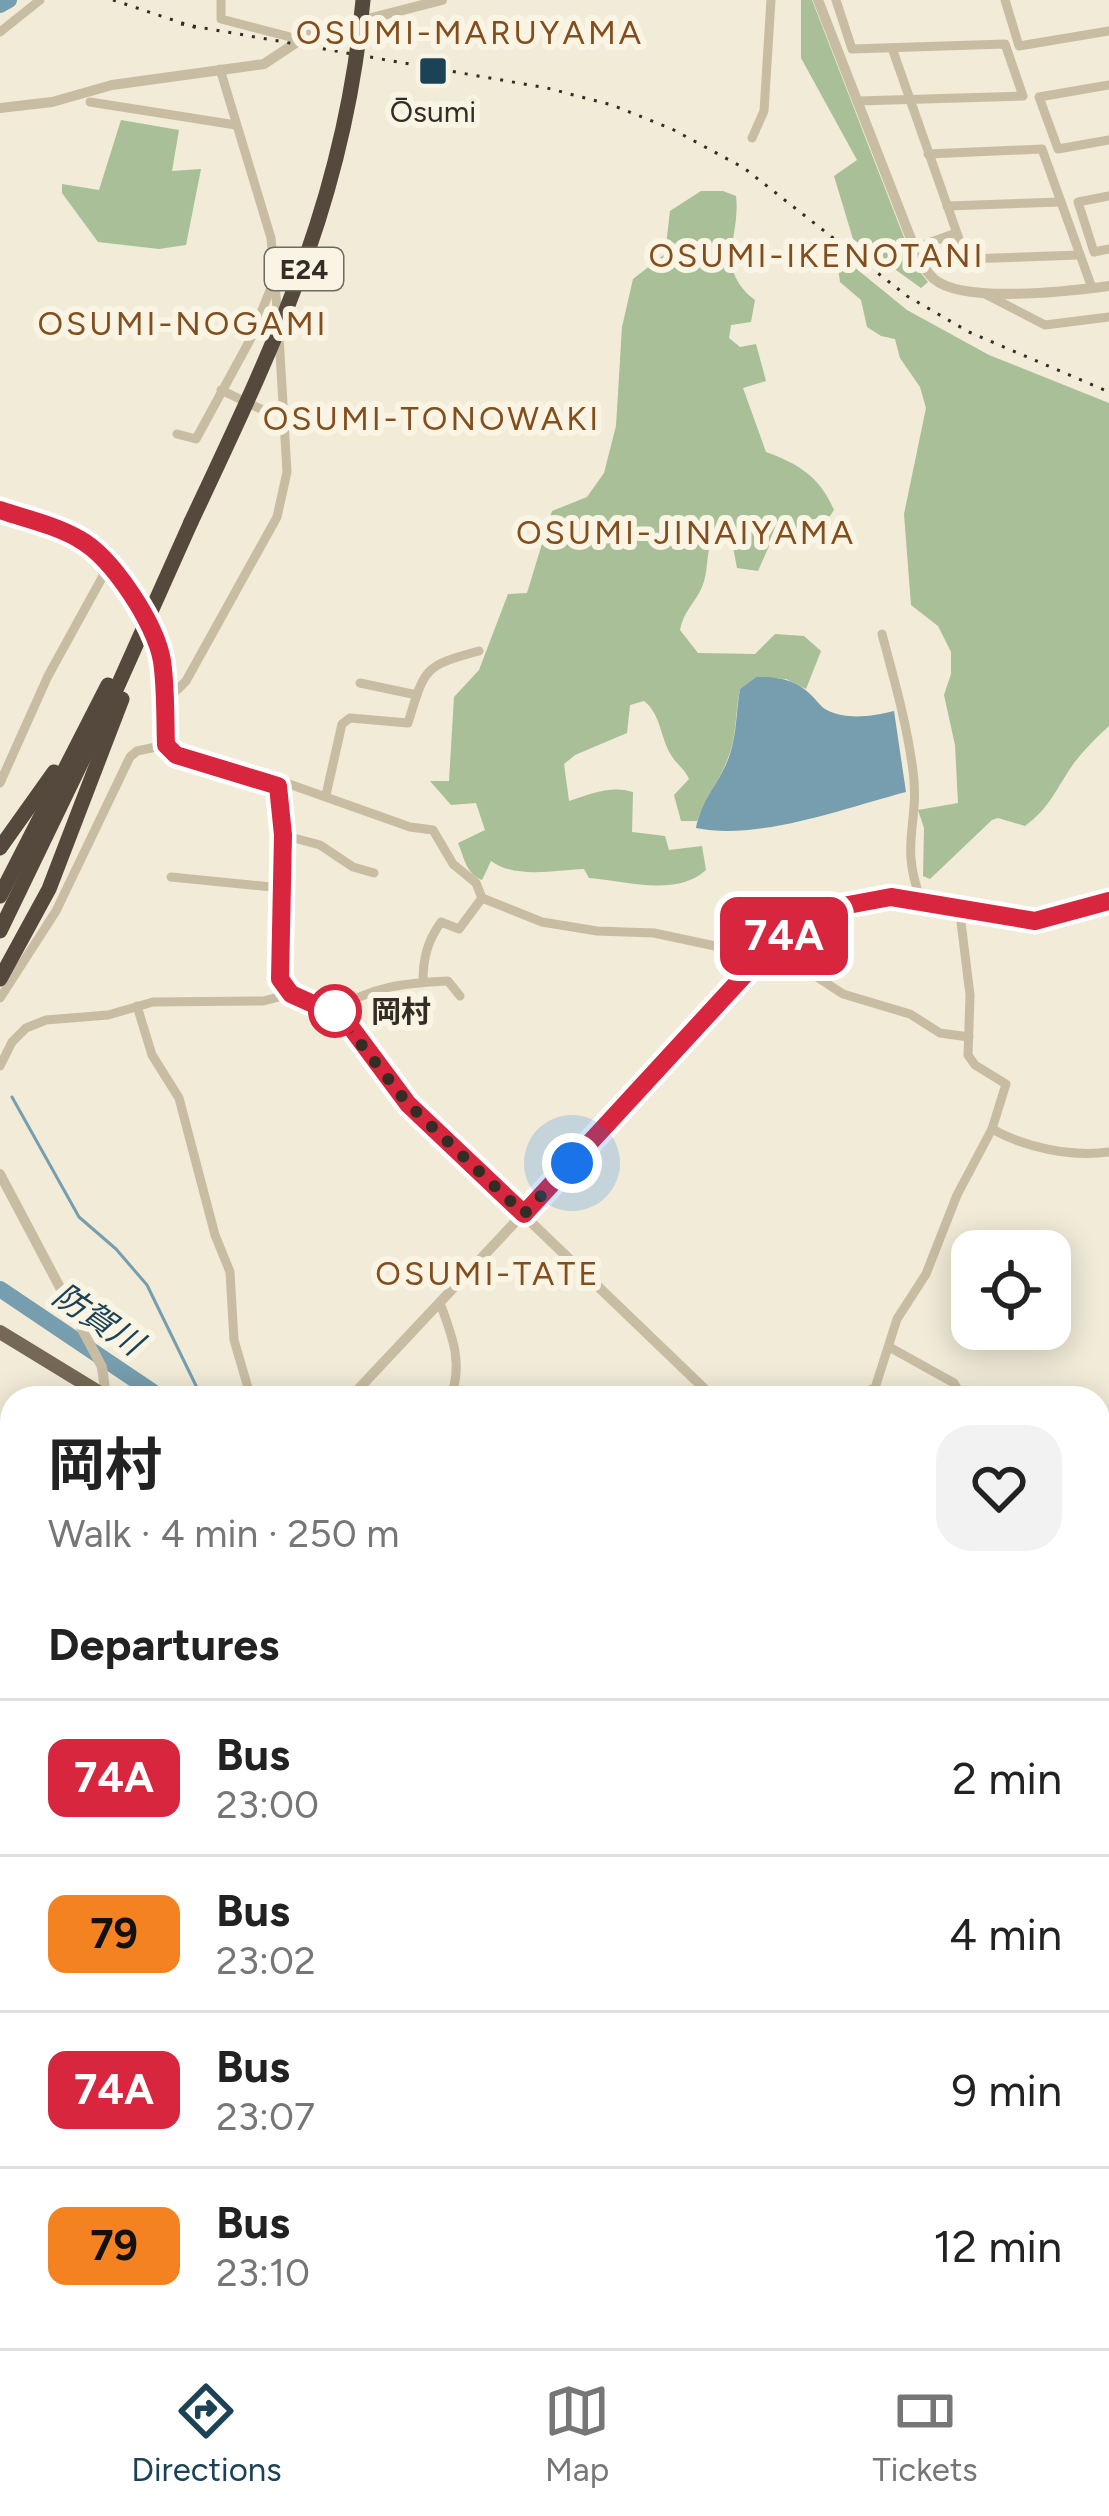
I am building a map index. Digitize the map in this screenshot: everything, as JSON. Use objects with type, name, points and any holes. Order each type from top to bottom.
[{"type":"highway","name":"E24","points":[[0,896],[191,522],[271,352],[320,224],[350,106],[363,0]]},
{"type":"highway","name":"E24","points":[[1,928],[191,522]]},
{"type":"highway","points":[[0,979],[49,889],[160,610],[170,573]]},
{"type":"highway","points":[[0,848],[48,783],[107,686]]},
{"type":"main road","points":[[0,1332],[89,1386]]},
{"type":"street","points":[[0,32],[40,0]]},
{"type":"street","points":[[220,0],[221,19],[298,39]]},
{"type":"street","points":[[0,107],[52,102],[112,85],[264,64],[298,39],[442,0]]},
{"type":"street","points":[[752,138],[764,111],[771,0]]},
{"type":"street","points":[[818,0],[914,248],[937,281],[956,291],[982,292],[1109,286]]},
{"type":"street","points":[[836,0],[852,49],[1005,44],[1023,96],[858,101]]},
{"type":"street","points":[[1005,0],[1019,46],[1109,32]]},
{"type":"street","points":[[892,48],[966,259],[1079,255]]},
{"type":"street","points":[[164,691],[176,690],[187,681],[277,517],[287,472],[271,238],[220,69]]},
{"type":"street","points":[[1109,85],[1039,97],[1058,149],[1109,140]]},
{"type":"street","points":[[90,102],[236,124]]},
{"type":"street","points":[[928,154],[1042,149],[1092,288]]},
{"type":"street","points":[[1109,196],[1078,202],[1094,252],[1109,249]]},
{"type":"street","points":[[947,206],[1061,202]]},
{"type":"street","points":[[914,248],[956,233]]},
{"type":"street","points":[[177,434],[196,439],[250,340],[275,278]]},
{"type":"street","points":[[982,292],[1045,325],[1109,317]]},
{"type":"street","points":[[221,390],[265,411],[284,410]]},
{"type":"street","points":[[0,511],[80,539],[125,586]]},
{"type":"street","points":[[0,783],[48,676],[109,565]]},
{"type":"street","points":[[882,634],[914,776],[908,848],[911,873],[922,900]]},
{"type":"street","points":[[156,639],[166,745],[176,755],[278,786],[289,784],[433,830],[453,864],[476,883],[482,898],[542,922],[654,933],[762,956],[803,968],[854,999],[910,1014],[940,1034],[969,1037]]},
{"type":"street","points":[[326,795],[342,724],[350,718],[408,723],[421,681],[434,663],[479,651]]},
{"type":"street","points":[[360,683],[417,695]]},
{"type":"street","points":[[0,998],[37,945],[72,864],[130,757],[166,745]]},
{"type":"street","points":[[278,786],[283,835],[280,979],[291,994],[344,1018],[408,1104],[702,1386]]},
{"type":"street","points":[[283,835],[320,845],[353,867],[374,873]]},
{"type":"street","points":[[171,877],[282,888]]},
{"type":"street","points":[[424,982],[423,959],[438,925],[444,922],[459,929],[482,898]]},
{"type":"street","points":[[361,1386],[784,936],[832,908],[867,899],[922,900],[968,913],[1035,921],[1109,901]]},
{"type":"street","points":[[880,1386],[897,1319],[926,1274],[957,1195],[992,1130],[1006,1084],[975,1065],[968,1055],[967,954],[961,922]]},
{"type":"street","points":[[335,1011],[370,990],[424,982],[448,981],[460,996]]},
{"type":"street","points":[[0,1066],[12,1042],[26,1028],[46,1020],[108,1015],[153,1002],[263,1001],[291,994]]},
{"type":"street","points":[[137,1006],[152,1055],[179,1098],[215,1235],[230,1271],[234,1340],[247,1386]]},
{"type":"street","points":[[992,1130],[1010,1139],[1083,1155],[1109,1151]]},
{"type":"street","points":[[0,1174],[102,1366],[105,1386]]},
{"type":"street","points":[[440,1303],[455,1346],[453,1386]]},
{"type":"street","points":[[891,1348],[956,1386]]},
{"type":"green space","points":[[801,0],[812,0],[915,266],[928,282],[921,288],[853,239],[834,176],[857,160],[801,58]]},
{"type":"green space","points":[[121,120],[179,130],[172,171],[201,169],[186,245],[159,249],[98,242],[62,193],[62,184],[99,190]]},
{"type":"green space","points":[[701,191],[736,196],[732,264],[742,288],[755,300],[751,322],[731,325],[729,338],[740,347],[756,344],[766,381],[743,388],[766,452],[807,473],[834,510],[830,516],[809,520],[790,541],[770,544],[758,571],[737,568],[733,547],[713,539],[702,587],[680,630],[698,653],[755,654],[775,634],[804,636],[821,651],[806,689],[786,679],[756,677],[740,689],[731,750],[697,821],[681,821],[674,795],[689,779],[644,701],[630,705],[627,733],[564,764],[569,801],[609,790],[633,792],[632,832],[665,836],[669,850],[702,846],[706,870],[681,883],[634,884],[589,878],[584,869],[523,872],[491,861],[482,880],[469,869],[458,843],[485,830],[476,803],[451,805],[430,781],[449,781],[454,697],[479,670],[508,594],[527,593],[552,511],[587,497],[604,473],[616,426],[622,327],[633,279],[665,254],[670,211]]},
{"type":"green space","points":[[843,258],[907,310],[989,355],[1109,403],[1109,726],[1078,758],[1034,819],[1025,826],[992,820],[930,879],[923,876],[924,828],[918,810],[958,803],[955,745],[944,695],[951,652],[938,626],[911,605],[904,514],[926,408],[895,339],[867,327],[861,300],[840,282],[838,268]]},
{"type":"water","points":[[756,677],[792,682],[825,709],[842,715],[894,711],[906,792],[774,827],[696,828],[729,757],[740,689]]},
{"type":"waterway","points":[[0,5],[9,0]]},
{"type":"waterway","points":[[12,1097],[79,1217],[147,1285],[196,1386]]},
{"type":"waterway","name":"防賀川","points":[[0,1289],[144,1386]]},
{"type":"tunnel","points":[[125,586],[156,639]]},
{"type":"railway","points":[[113,0],[197,28]]},
{"type":"railway","points":[[181,24],[547,88],[612,105],[672,129],[744,168],[907,296],[969,332],[1109,392]]},
{"type":"bus line","name":"74A","points":[[0,510],[80,539],[125,586],[156,639],[162,661],[166,745],[176,755],[278,786],[283,835],[283,987],[344,1018],[408,1104],[524,1214],[762,956],[809,920],[832,908],[891,897],[1035,921],[1109,901]]},
{"type":"place","name":"Ōsumi","points":[[433,71]]},
{"type":"place","name":"岡村","points":[[335,1011]]},
{"type":"district","name":"OSUMI-MARUYAMA","points":[[470,32]]},
{"type":"district","name":"OSUMI-IKENOTANI","points":[[817,255]]},
{"type":"district","name":"OSUMI-NOGAMI","points":[[183,323]]},
{"type":"district","name":"OSUMI-TONOWAKI","points":[[432,418]]},
{"type":"district","name":"OSUMI-JINAIYAMA","points":[[686,532]]},
{"type":"district","name":"OSUMI-TATE","points":[[488,1273]]},
{"type":"route","points":[[335,1011],[408,1104],[524,1214],[572,1163]]}]
